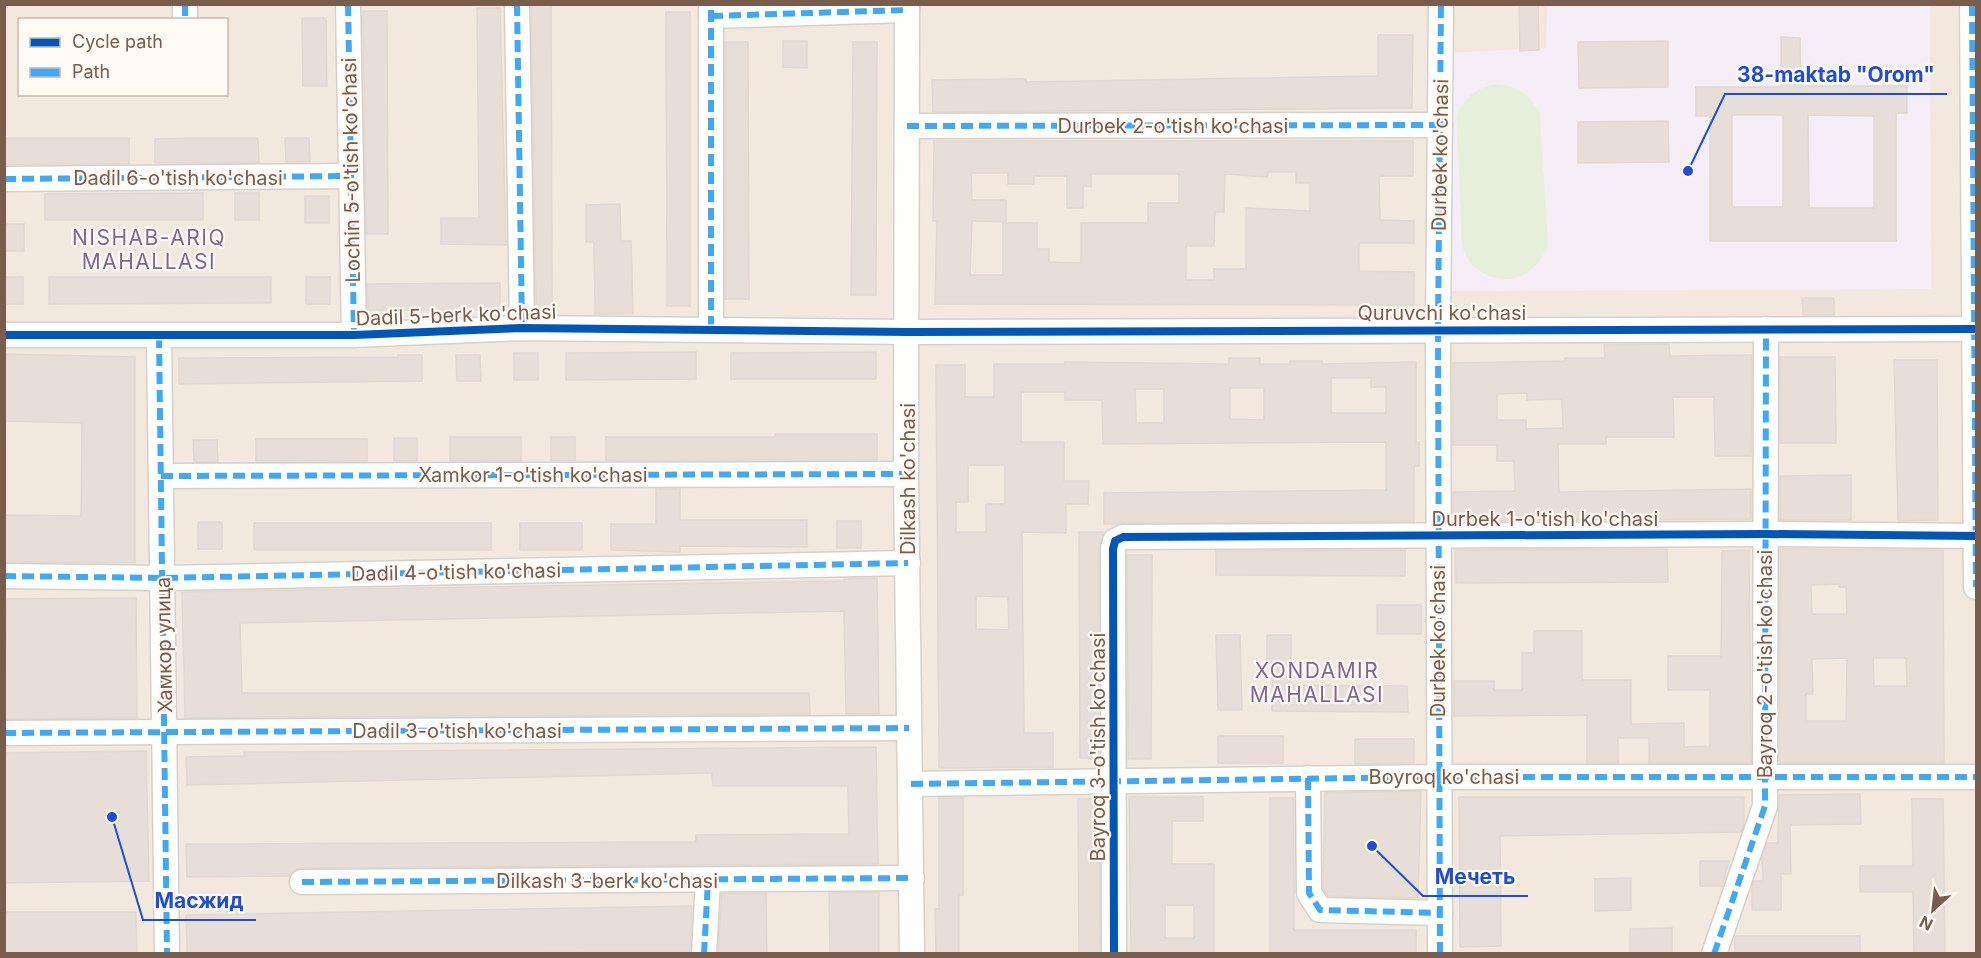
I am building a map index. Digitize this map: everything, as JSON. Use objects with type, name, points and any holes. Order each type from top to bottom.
[{"type":"street","name":"Lochin 5-o'tish ko'chasi","points":[[348,4],[354,335]]},
{"type":"street","points":[[517,4],[522,328]]},
{"type":"street","name":"Durbek ko'chasi","points":[[1440,954],[1438,330],[1441,4]]},
{"type":"street","points":[[1972,4],[1977,587]]},
{"type":"street","points":[[711,328],[711,10],[907,7]]},
{"type":"street","name":"Dilkash ko'chasi","points":[[907,7],[906,474],[912,954]]},
{"type":"street","name":"Durbek 2-o'tish ko'chasi","points":[[907,126],[1440,124]]},
{"type":"street","name":"Dadil 6-o'tish ko'chasi","points":[[4,178],[351,176]]},
{"type":"street","name":"Dadil 5-berk ko'chasi","points":[[4,335],[354,335],[522,328],[711,328],[908,332]]},
{"type":"street","name":"Bayroq 2-o'tish ko'chasi","points":[[1714,954],[1765,806],[1766,329]]},
{"type":"street","name":"Quruvchi ko'chasi","points":[[908,332],[1976,329]]},
{"type":"street","name":"Хамкор улица","points":[[159,336],[160,476],[164,578],[167,954]]},
{"type":"street","name":"Xamkor 1-o'tish ko'chasi","points":[[160,476],[906,474]]},
{"type":"street","name":"Durbek 1-o'tish ko'chasi","points":[[1115,541],[1123,537],[1766,534],[1976,537]]},
{"type":"street","name":"Bayroq 3-o'tish ko'chasi","points":[[1114,954],[1113,549],[1115,541]]},
{"type":"street","name":"Dadil 4-o'tish ko'chasi","points":[[4,576],[164,578],[908,563]]},
{"type":"street","name":"Dadil 3-o'tish ko'chasi","points":[[4,733],[909,728]]},
{"type":"street","name":"Boyroq ko'chasi","points":[[911,784],[1438,777],[1977,777]]},
{"type":"street","points":[[1308,778],[1309,893],[1313,903],[1320,910],[1440,913]]},
{"type":"street","name":"Dilkash 3-berk ko'chasi","points":[[302,882],[912,879]]},
{"type":"street","points":[[704,954],[708,881]]},
{"type":"shaded area","points":[[5,5],[1976,5],[1976,953],[5,954]]},
{"type":"shaded area","points":[[1547,5],[1930,5],[1931,289],[1443,291],[1446,53],[1546,48]]},
{"type":"green space","points":[[1496,84],[1522,92],[1540,113],[1548,246],[1541,258],[1527,273],[1508,279],[1487,275],[1475,268],[1467,257],[1462,237],[1456,117],[1471,95],[1482,88]]},
{"type":"building","points":[[531,4],[551,4],[552,308],[536,308]]},
{"type":"building","points":[[1519,4],[1538,4],[1539,50],[1520,51]]},
{"type":"building","points":[[477,8],[500,8],[506,245],[441,244],[441,218],[479,218]]},
{"type":"building","points":[[363,11],[387,11],[388,234],[366,234]]},
{"type":"building","points":[[666,12],[690,12],[690,306],[667,306]]},
{"type":"building","points":[[302,18],[326,18],[327,86],[303,86]]},
{"type":"building","points":[[1378,35],[1413,35],[1412,108],[933,112],[932,80],[1026,79],[1026,82],[1378,76]]},
{"type":"building","points":[[1781,37],[1800,38],[1801,86],[1907,86],[1907,113],[1896,113],[1896,241],[1710,241],[1710,116],[1696,116],[1696,87],[1781,87]],"holes":[[[1732,115],[1783,115],[1783,207],[1732,207]],[[1808,115],[1874,116],[1874,208],[1809,208]]]},
{"type":"building","points":[[783,41],[807,41],[807,68],[783,67]]},
{"type":"building","points":[[1668,41],[1668,87],[1579,88],[1578,42]]},
{"type":"building","points":[[725,42],[748,42],[749,299],[725,299]]},
{"type":"building","points":[[853,42],[877,42],[876,295],[851,295]]},
{"type":"building","points":[[1668,121],[1669,162],[1578,163],[1578,122]]},
{"type":"building","points":[[4,138],[129,138],[129,164],[4,165]]},
{"type":"building","points":[[258,138],[259,163],[155,163],[155,139]]},
{"type":"building","points":[[285,138],[309,138],[310,162],[286,162]]},
{"type":"building","points":[[934,141],[1413,141],[1413,176],[1379,176],[1380,220],[1414,221],[1414,243],[1359,243],[1359,271],[1414,272],[1414,305],[935,304],[937,221],[933,221]],"holes":[[[1268,172],[1296,172],[1296,183],[1310,183],[1310,211],[1246,208],[1246,269],[1214,269],[1214,280],[1186,280],[1186,246],[1214,246],[1215,212],[1224,212],[1225,174],[1267,177]],[[971,173],[1008,173],[1008,184],[1034,184],[1034,176],[1067,176],[1067,208],[1083,208],[1083,186],[1091,187],[1091,174],[1179,174],[1179,203],[1148,203],[1148,223],[1081,223],[1081,263],[1049,262],[1049,249],[1037,249],[1037,223],[1003,223],[1003,275],[970,275],[972,221],[1006,222],[1006,200],[972,200]]]},
{"type":"building","points":[[203,193],[203,220],[45,220],[45,194]]},
{"type":"building","points":[[235,193],[259,193],[259,220],[235,220]]},
{"type":"building","points":[[305,196],[329,196],[329,223],[305,223]]},
{"type":"building","points":[[620,204],[621,241],[631,241],[633,313],[595,314],[594,242],[586,242],[586,205]]},
{"type":"building","points":[[4,224],[24,224],[24,251],[4,251]]},
{"type":"building","points":[[4,277],[23,277],[23,304],[4,304]]},
{"type":"building","points":[[49,277],[271,277],[271,303],[49,304]]},
{"type":"building","points":[[306,277],[330,277],[330,304],[306,304]]},
{"type":"building","points":[[500,283],[500,310],[368,310],[367,284]]},
{"type":"building","points":[[1802,298],[1834,298],[1834,315],[1803,315]]},
{"type":"building","points":[[1669,344],[1670,356],[1752,355],[1751,456],[1715,456],[1714,397],[1673,397],[1674,437],[1606,437],[1606,444],[1558,444],[1559,492],[1751,489],[1751,519],[1453,521],[1453,492],[1515,491],[1514,461],[1497,461],[1497,445],[1453,445],[1453,363],[1605,358],[1604,345]],"holes":[[[1527,393],[1527,400],[1562,399],[1563,428],[1526,429],[1526,420],[1497,420],[1497,394]]]},
{"type":"building","points":[[696,352],[696,379],[566,380],[566,353]]},
{"type":"building","points":[[876,352],[876,379],[731,379],[731,353]]},
{"type":"building","points":[[514,353],[538,353],[538,380],[514,380]]},
{"type":"building","points":[[4,354],[135,357],[135,563],[4,562],[4,515],[81,516],[82,423],[4,421]]},
{"type":"building","points":[[398,355],[422,355],[422,381],[179,384],[179,358],[398,357]]},
{"type":"building","points":[[456,355],[480,355],[481,381],[457,381]]},
{"type":"building","points":[[1780,357],[1835,357],[1836,443],[1780,443]]},
{"type":"building","points":[[1229,358],[1260,358],[1260,364],[1290,364],[1290,361],[1322,361],[1322,364],[1416,362],[1416,442],[1419,442],[1419,466],[1414,466],[1414,521],[1104,524],[1104,493],[1386,490],[1386,442],[1103,444],[1102,400],[1065,400],[1065,392],[1021,392],[1021,442],[1064,442],[1064,481],[1089,481],[1088,504],[1066,504],[1066,533],[1022,532],[1024,733],[1053,733],[1053,767],[939,768],[936,365],[965,365],[965,397],[994,397],[994,364],[1065,364],[1065,362],[1229,364]],"holes":[[[1331,378],[1371,378],[1371,387],[1386,387],[1386,413],[1331,413]],[[1230,388],[1264,388],[1264,420],[1230,419]],[[1135,389],[1164,389],[1164,423],[1136,423]],[[968,465],[1005,465],[1005,504],[986,504],[986,532],[956,532],[956,502],[968,502]],[[976,596],[1008,597],[1009,630],[976,629]]]},
{"type":"building","points":[[1894,360],[1937,360],[1938,520],[1898,521]]},
{"type":"building","points":[[775,434],[877,434],[877,460],[606,461],[606,437],[775,437]]},
{"type":"building","points":[[450,437],[521,437],[521,461],[450,461]]},
{"type":"building","points":[[551,437],[575,437],[575,461],[551,461]]},
{"type":"building","points":[[394,438],[417,438],[417,461],[394,461]]},
{"type":"building","points":[[256,439],[367,439],[367,461],[256,461]]},
{"type":"building","points":[[193,440],[217,440],[218,462],[194,462]]},
{"type":"building","points":[[1851,475],[1851,520],[1780,520],[1780,476]]},
{"type":"building","points":[[656,489],[680,489],[680,520],[807,520],[807,547],[680,546],[680,552],[611,550],[611,524],[656,524]]},
{"type":"building","points":[[837,521],[861,521],[861,548],[837,548]]},
{"type":"building","points":[[198,522],[222,522],[222,549],[198,549]]},
{"type":"building","points":[[254,523],[491,523],[491,550],[254,550]]},
{"type":"building","points":[[520,523],[582,523],[582,550],[520,550]]},
{"type":"building","points":[[1079,532],[1103,532],[1099,549],[1099,758],[1080,758]]},
{"type":"building","points":[[1667,549],[1668,582],[1456,583],[1455,550]]},
{"type":"building","points":[[1780,549],[1943,550],[1944,763],[1779,763]],"holes":[[[1839,584],[1839,587],[1846,587],[1847,614],[1812,614],[1811,585]],[[1847,658],[1846,721],[1806,721],[1806,694],[1813,694],[1812,659]],[[1873,658],[1906,658],[1907,686],[1874,686]]]},
{"type":"building","points":[[1405,550],[1405,576],[1216,575],[1216,551]]},
{"type":"building","points":[[1749,550],[1751,763],[1649,763],[1649,738],[1618,738],[1618,763],[1587,763],[1587,715],[1454,716],[1454,681],[1494,681],[1494,690],[1522,690],[1522,653],[1534,653],[1534,631],[1582,631],[1582,680],[1631,680],[1631,724],[1684,723],[1684,747],[1710,746],[1710,690],[1668,690],[1668,656],[1721,656],[1722,551]]},
{"type":"building","points":[[1127,555],[1152,555],[1151,759],[1128,759]]},
{"type":"building","points":[[877,578],[879,714],[846,714],[844,611],[240,623],[242,693],[809,693],[810,714],[185,718],[182,592],[844,581],[844,579]]},
{"type":"building","points":[[136,598],[137,718],[4,719],[7,599]]},
{"type":"building","points":[[1377,605],[1421,605],[1421,634],[1377,634]]},
{"type":"building","points":[[1216,635],[1240,635],[1242,710],[1218,710]]},
{"type":"building","points":[[1267,635],[1291,635],[1291,685],[1407,686],[1408,712],[1272,711],[1272,661],[1267,661]]},
{"type":"building","points":[[1218,736],[1283,736],[1283,763],[1218,763]]},
{"type":"building","points":[[1355,739],[1414,739],[1414,763],[1355,764]]},
{"type":"building","points":[[876,747],[878,864],[302,868],[294,870],[289,876],[187,877],[186,844],[696,842],[696,835],[849,834],[848,786],[713,786],[712,773],[187,785],[186,757],[244,756],[244,752]]},
{"type":"building","points":[[146,751],[149,881],[4,883],[4,753]]},
{"type":"building","points":[[1421,791],[1418,898],[1328,896],[1323,889],[1325,793]]},
{"type":"building","points":[[1860,794],[1861,824],[1790,825],[1791,874],[1781,874],[1781,910],[1752,910],[1752,888],[1754,881],[1763,881],[1762,857],[1767,843],[1778,843],[1779,795]]},
{"type":"building","points":[[1129,797],[1203,797],[1203,821],[1172,821],[1172,864],[1214,864],[1214,954],[1131,954]],"holes":[[[1165,905],[1194,905],[1194,938],[1165,938]]]},
{"type":"building","points":[[1459,797],[1744,797],[1744,823],[1741,832],[1500,836],[1501,946],[1460,947]]},
{"type":"building","points":[[939,798],[963,798],[963,895],[959,895],[959,954],[936,954],[935,909],[939,909]]},
{"type":"building","points":[[1270,798],[1294,798],[1294,930],[1416,930],[1416,954],[1270,954]]},
{"type":"building","points":[[1078,799],[1099,799],[1100,954],[1079,954]]},
{"type":"building","points":[[1912,799],[1943,799],[1945,954],[1914,954],[1913,892],[1860,892],[1860,866],[1913,866]]},
{"type":"building","points":[[1700,861],[1729,861],[1722,886],[1700,886]]},
{"type":"building","points":[[1631,878],[1631,910],[1595,911],[1595,879]]},
{"type":"building","points":[[879,892],[879,954],[830,954],[829,893]]},
{"type":"building","points":[[766,893],[767,954],[718,954],[722,894]]},
{"type":"building","points":[[692,906],[690,952],[187,954],[186,915]]},
{"type":"building","points":[[4,912],[136,912],[137,954],[4,954]]},
{"type":"building","points":[[1672,928],[1672,954],[1630,954],[1630,929]]},
{"type":"building","points":[[1735,936],[1860,936],[1860,954],[1735,954]]},
{"type":"marked path","points":[[185,4],[185,17]]},
{"type":"marked path","points":[[348,4],[354,335]]},
{"type":"marked path","points":[[517,4],[522,328]]},
{"type":"marked path","points":[[711,4],[711,328]]},
{"type":"marked path","points":[[1440,954],[1438,330],[1441,4]]},
{"type":"marked path","points":[[1972,4],[1976,587]]},
{"type":"marked path","points":[[711,16],[907,10]]},
{"type":"marked path","points":[[907,126],[1440,125]]},
{"type":"marked path","points":[[4,179],[351,176]]},
{"type":"marked path","points":[[1714,954],[1765,806],[1766,329]]},
{"type":"marked path","points":[[159,336],[167,954]]},
{"type":"marked path","points":[[161,476],[906,474]]},
{"type":"marked path","points":[[4,576],[164,578],[908,563]]},
{"type":"marked path","points":[[4,733],[909,728]]},
{"type":"marked path","points":[[911,784],[1438,777],[1976,777]]},
{"type":"marked path","points":[[1308,778],[1309,893],[1320,910],[1440,913]]},
{"type":"marked path","points":[[302,882],[912,878]]},
{"type":"marked path","points":[[704,954],[708,881]]},
{"type":"cycle path","points":[[4,335],[354,335],[522,328],[908,332],[1976,329]]},
{"type":"cycle path","points":[[1114,954],[1113,549],[1115,541],[1123,537],[1765,534],[1975,536]]},
{"type":"place","name":"38-maktab \"Orom\"","points":[[1688,171]]},
{"type":"place","name":"Масжид","points":[[112,817]]},
{"type":"place","name":"Мечеть","points":[[1372,846]]},
{"type":"district","name":"NISHAB-ARIQ MAHALLASI","points":[[149,250]]},
{"type":"district","name":"XONDAMIR MAHALLASI","points":[[1317,683]]}]
